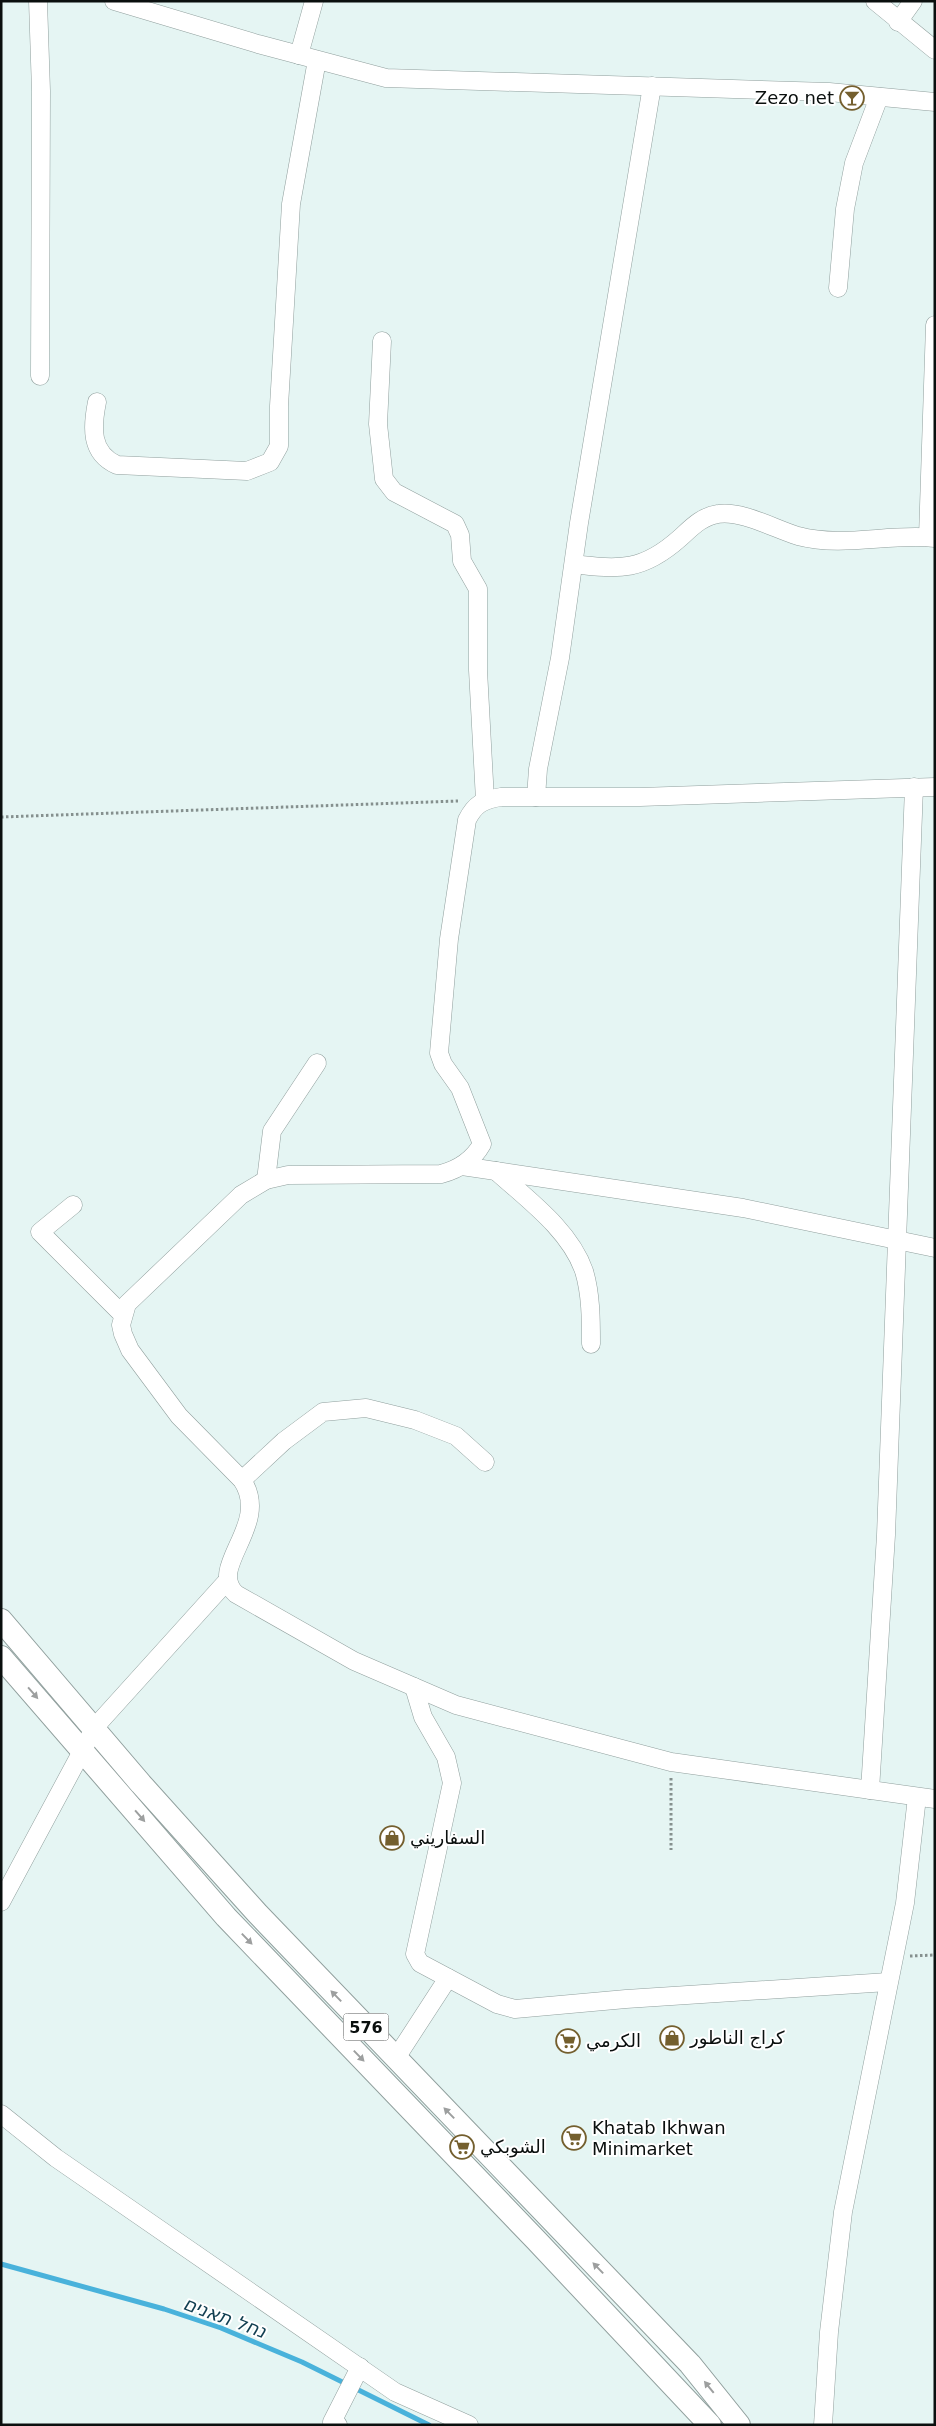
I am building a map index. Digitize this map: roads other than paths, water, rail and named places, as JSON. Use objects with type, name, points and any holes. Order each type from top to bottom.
[{"type":"main road","name":"576","points":[[1,1620],[95,1727],[141,1784],[256,1913],[690,2364],[739,2425]]},
{"type":"main road","name":"576","points":[[1,1657],[226,1918],[536,2240],[710,2425]]},
{"type":"street","points":[[38,1],[41,91],[40,376]]},
{"type":"street","points":[[114,1],[316,60],[386,78],[829,92],[935,102]]},
{"type":"street","points":[[299,55],[314,1]]},
{"type":"street","points":[[875,1],[898,22],[935,50]]},
{"type":"street","points":[[898,22],[913,1]]},
{"type":"street","points":[[97,402],[93,428],[96,444],[106,459],[117,465],[247,471],[266,465],[276,455],[280,442],[279,406],[291,204],[316,60]]},
{"type":"street","points":[[536,797],[538,769],[551,706],[652,86]]},
{"type":"street","points":[[838,288],[845,210],[854,163],[879,97]]},
{"type":"street","points":[[574,564],[619,568],[638,564],[670,547],[699,521],[719,513],[736,515],[800,536],[838,542],[931,537],[935,325]]},
{"type":"street","points":[[382,341],[378,424],[384,479],[394,492],[448,518],[455,524],[460,536],[462,561],[478,589],[478,670],[485,800]]},
{"type":"street","points":[[870,1790],[886,1535],[914,787]]},
{"type":"street","points":[[935,787],[640,797],[536,797],[485,800],[472,810],[467,820],[450,939],[439,1044],[439,1053],[443,1064],[460,1088],[482,1144],[471,1159],[452,1171],[433,1174],[288,1174],[266,1180],[241,1195],[127,1304],[123,1315],[123,1334],[130,1350],[179,1416],[242,1480],[248,1489],[252,1508],[229,1569],[227,1581],[230,1589],[236,1594],[354,1661],[456,1705],[671,1762],[935,1799]]},
{"type":"street","points":[[266,1180],[272,1131],[317,1063]]},
{"type":"street","points":[[462,1166],[743,1208],[935,1248]]},
{"type":"street","points":[[496,1171],[540,1210],[567,1240],[584,1270],[589,1301],[591,1344]]},
{"type":"street","points":[[73,1205],[40,1232],[123,1315]]},
{"type":"street","points":[[242,1480],[284,1441],[323,1412],[366,1408],[415,1420],[456,1436],[486,1462]]},
{"type":"street","points":[[1,1902],[95,1727],[227,1581]]},
{"type":"street","points":[[414,1687],[423,1717],[446,1757],[452,1783],[415,1954],[420,1963],[497,2004],[515,2009],[626,1999],[888,1982]]},
{"type":"street","points":[[823,2425],[829,2332],[843,2212],[905,1903],[917,1797]]},
{"type":"street","points":[[396,2058],[448,1978]]},
{"type":"street","points":[[1,2114],[56,2158],[357,2372],[469,2425]]},
{"type":"street","points":[[338,2425],[332,2422],[357,2372]]},
{"type":"waterway","name":"נחל תאנים","points":[[1,2264],[164,2309],[221,2328],[302,2362],[429,2425]]},
{"type":"place","name":"Zezo net","points":[[852,98]]},
{"type":"place","name":"السفاريني","points":[[392,1838]]},
{"type":"place","name":"كراج الناطور","points":[[672,2038]]},
{"type":"place","name":"الكرمي","points":[[568,2041]]},
{"type":"place","name":"Khatab Ikhwan Minimarket","points":[[574,2138]]},
{"type":"place","name":"الشوبكي","points":[[462,2147]]}]
